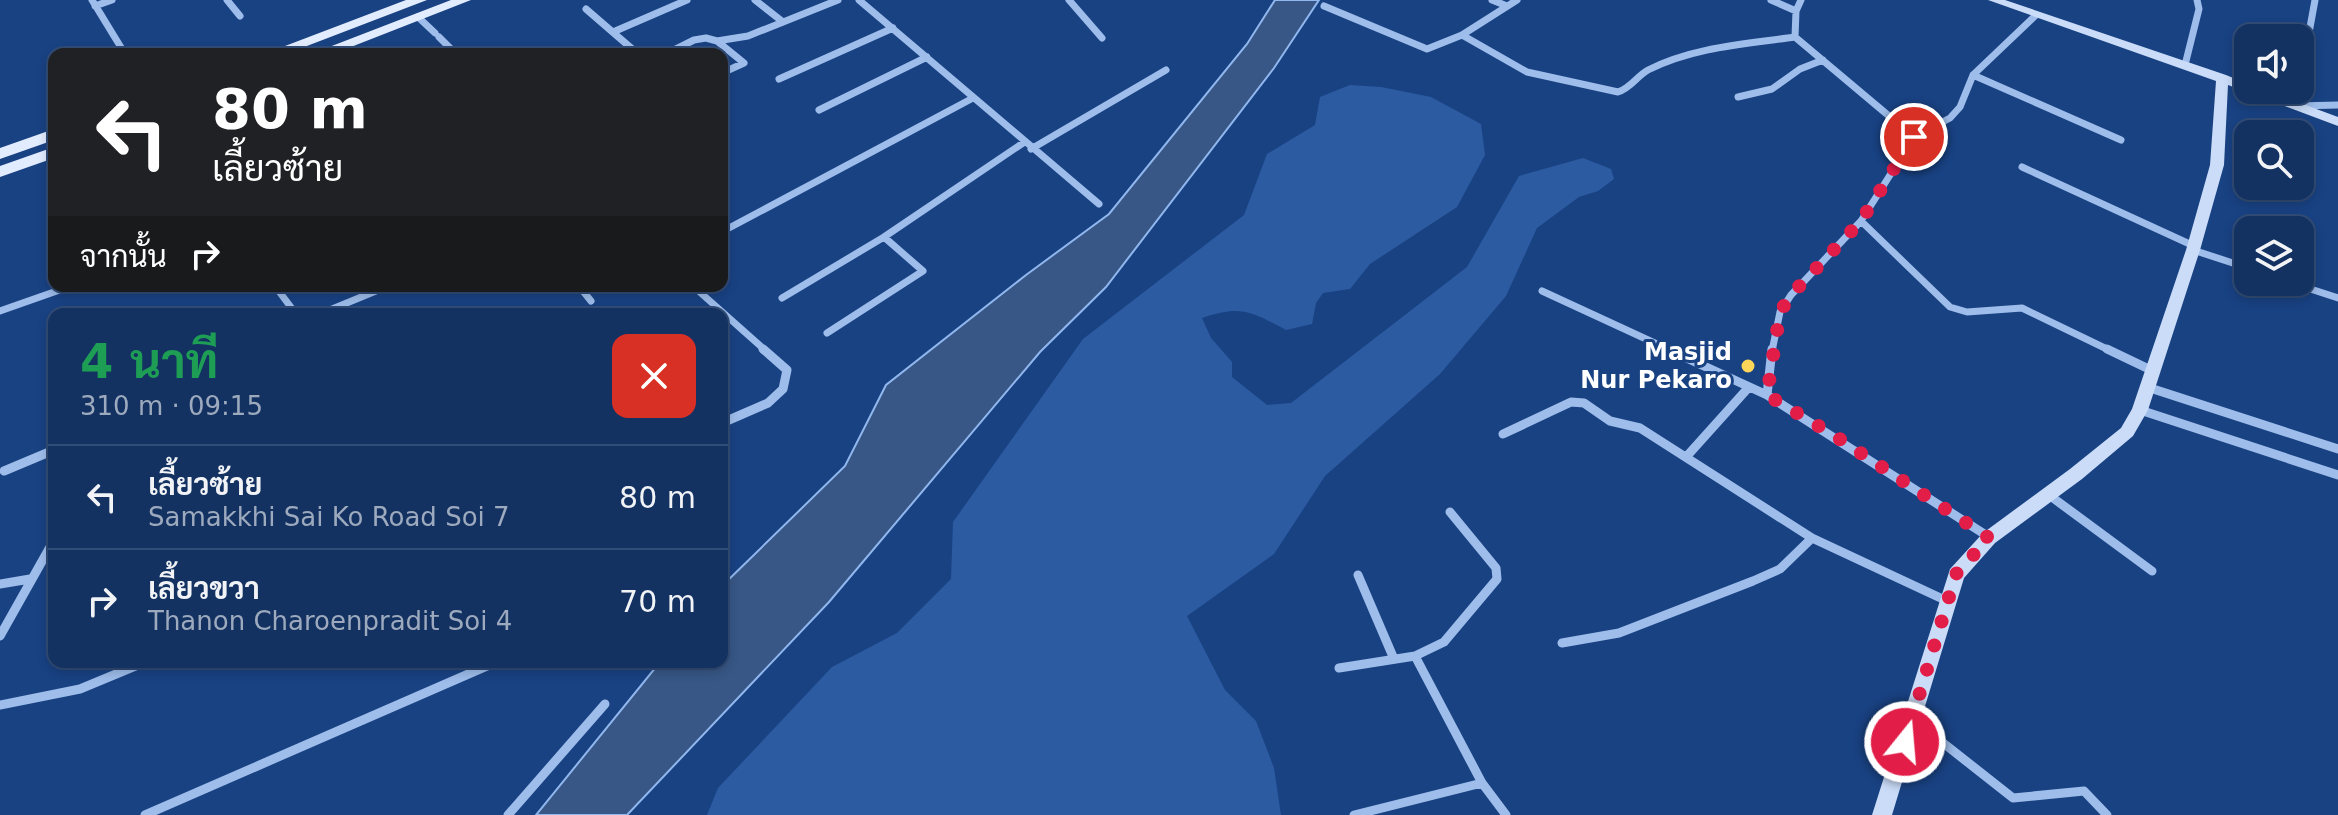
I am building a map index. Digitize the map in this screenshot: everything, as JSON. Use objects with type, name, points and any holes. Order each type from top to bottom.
[{"type":"main road","points":[[335,48],[464,0]]},
{"type":"main road","points":[[288,48],[407,2],[418,17]]},
{"type":"main road","points":[[0,154],[48,136]]},
{"type":"main road","points":[[0,172],[48,154]]},
{"type":"street","points":[[112,0],[94,3],[121,48]]},
{"type":"street","points":[[227,0],[240,16]]},
{"type":"street","points":[[613,32],[687,0]]},
{"type":"street","points":[[755,0],[783,22]]},
{"type":"street","points":[[717,41],[748,36],[838,0]]},
{"type":"street","points":[[859,0],[1023,143],[1099,204]]},
{"type":"street","points":[[1069,0],[1102,38]]},
{"type":"street","points":[[1492,0],[1507,6]]},
{"type":"street","points":[[1324,6],[1427,49],[1437,47],[1452,36],[1462,35],[1517,0]]},
{"type":"street","points":[[1771,0],[1796,11]]},
{"type":"street","points":[[1795,37],[1796,11],[1801,0]]},
{"type":"street","points":[[1994,0],[2234,83]]},
{"type":"street","points":[[2185,65],[2199,9],[2197,0]]},
{"type":"street","points":[[2311,24],[2315,0]]},
{"type":"street","points":[[586,9],[631,48]]},
{"type":"street","points":[[1767,395],[1780,312],[1791,295],[1861,221],[1914,137],[1950,118],[1960,107],[1973,75],[2036,15]]},
{"type":"street","points":[[418,17],[450,48]]},
{"type":"street","points":[[779,79],[893,28]]},
{"type":"street","points":[[1462,35],[1527,72],[1618,92],[1627,89],[1646,71],[1706,50],[1795,37],[1914,137]]},
{"type":"street","points":[[678,48],[706,38],[726,48]]},
{"type":"street","points":[[728,50],[744,63],[728,70]]},
{"type":"street","points":[[819,110],[927,57]]},
{"type":"street","points":[[1738,97],[1772,89],[1800,69],[1823,60]]},
{"type":"street","points":[[1031,149],[1166,70]]},
{"type":"street","points":[[1973,75],[2121,140]]},
{"type":"street","points":[[1882,815],[1956,574],[1989,538],[2127,432],[2140,410],[2217,165],[2222,78]]},
{"type":"street","points":[[729,228],[973,98]]},
{"type":"street","points":[[2291,104],[2338,122]]},
{"type":"street","points":[[2296,106],[2338,105]]},
{"type":"street","points":[[782,298],[884,237],[1023,143]]},
{"type":"street","points":[[2022,167],[2193,248],[2234,263]]},
{"type":"street","points":[[1861,221],[1950,307],[1968,314],[2002,306],[2022,308],[2150,379],[2338,449]]},
{"type":"street","points":[[827,333],[923,271],[884,237]]},
{"type":"street","points":[[2314,290],[2338,298]]},
{"type":"street","points":[[1542,291],[1767,395],[1832,434],[1989,538]]},
{"type":"street","points":[[0,311],[54,292]]},
{"type":"street","points":[[335,308],[373,292]]},
{"type":"street","points":[[584,292],[591,301]]},
{"type":"street","points":[[700,292],[717,308]]},
{"type":"street","points":[[728,318],[787,370],[783,389],[768,403],[728,420]]},
{"type":"street","points":[[1687,456],[1749,387]]},
{"type":"street","points":[[1503,434],[1577,402],[1610,421],[1640,428],[1812,538],[1947,601]]},
{"type":"street","points":[[2140,410],[2338,475]]},
{"type":"street","points":[[4,471],[48,453]]},
{"type":"street","points":[[2048,494],[2152,571]]},
{"type":"street","points":[[1339,668],[1415,656],[1444,642],[1497,579],[1496,568],[1450,512]]},
{"type":"street","points":[[1562,643],[1619,633],[1753,581],[1780,569],[1812,538]]},
{"type":"street","points":[[0,636],[48,550]]},
{"type":"street","points":[[1358,575],[1394,659]]},
{"type":"street","points":[[0,584],[30,579]]},
{"type":"street","points":[[1415,656],[1482,783],[1506,815]]},
{"type":"street","points":[[0,705],[80,689],[131,668]]},
{"type":"street","points":[[145,815],[482,668]]},
{"type":"street","points":[[508,815],[605,704]]},
{"type":"street","points":[[1912,718],[2013,798],[2084,791],[2107,815]]},
{"type":"street","points":[[1354,815],[1482,783]]},
{"type":"shaded area","points":[[1275,0],[1319,0],[1274,68],[1106,287],[1040,352],[829,602],[627,815],[536,815],[655,668],[728,668],[728,580],[845,466],[886,385],[1109,214],[1247,44]]},
{"type":"shaded area","points":[[1350,85],[1381,87],[1431,97],[1481,124],[1485,155],[1457,207],[1370,264],[1350,289],[1323,293],[1316,303],[1312,324],[1286,330],[1254,314],[1236,311],[1202,318],[1211,338],[1232,362],[1232,377],[1267,405],[1291,403],[1467,267],[1519,176],[1583,158],[1611,169],[1614,179],[1598,191],[1579,197],[1537,228],[1506,296],[1440,374],[1325,476],[1274,554],[1187,616],[1225,690],[1256,721],[1274,768],[1281,815],[707,815],[718,788],[832,667],[897,633],[951,579],[953,522],[1083,339],[1244,215],[1267,154],[1315,125],[1320,97]]},
{"type":"place","name":"Masjid Nur Pekaro","points":[[1748,366]]},
{"type":"route","points":[[1905,742],[1956,574],[1989,538],[1832,434],[1767,395],[1774,333],[1780,312],[1791,295],[1861,221],[1914,137]]}]
